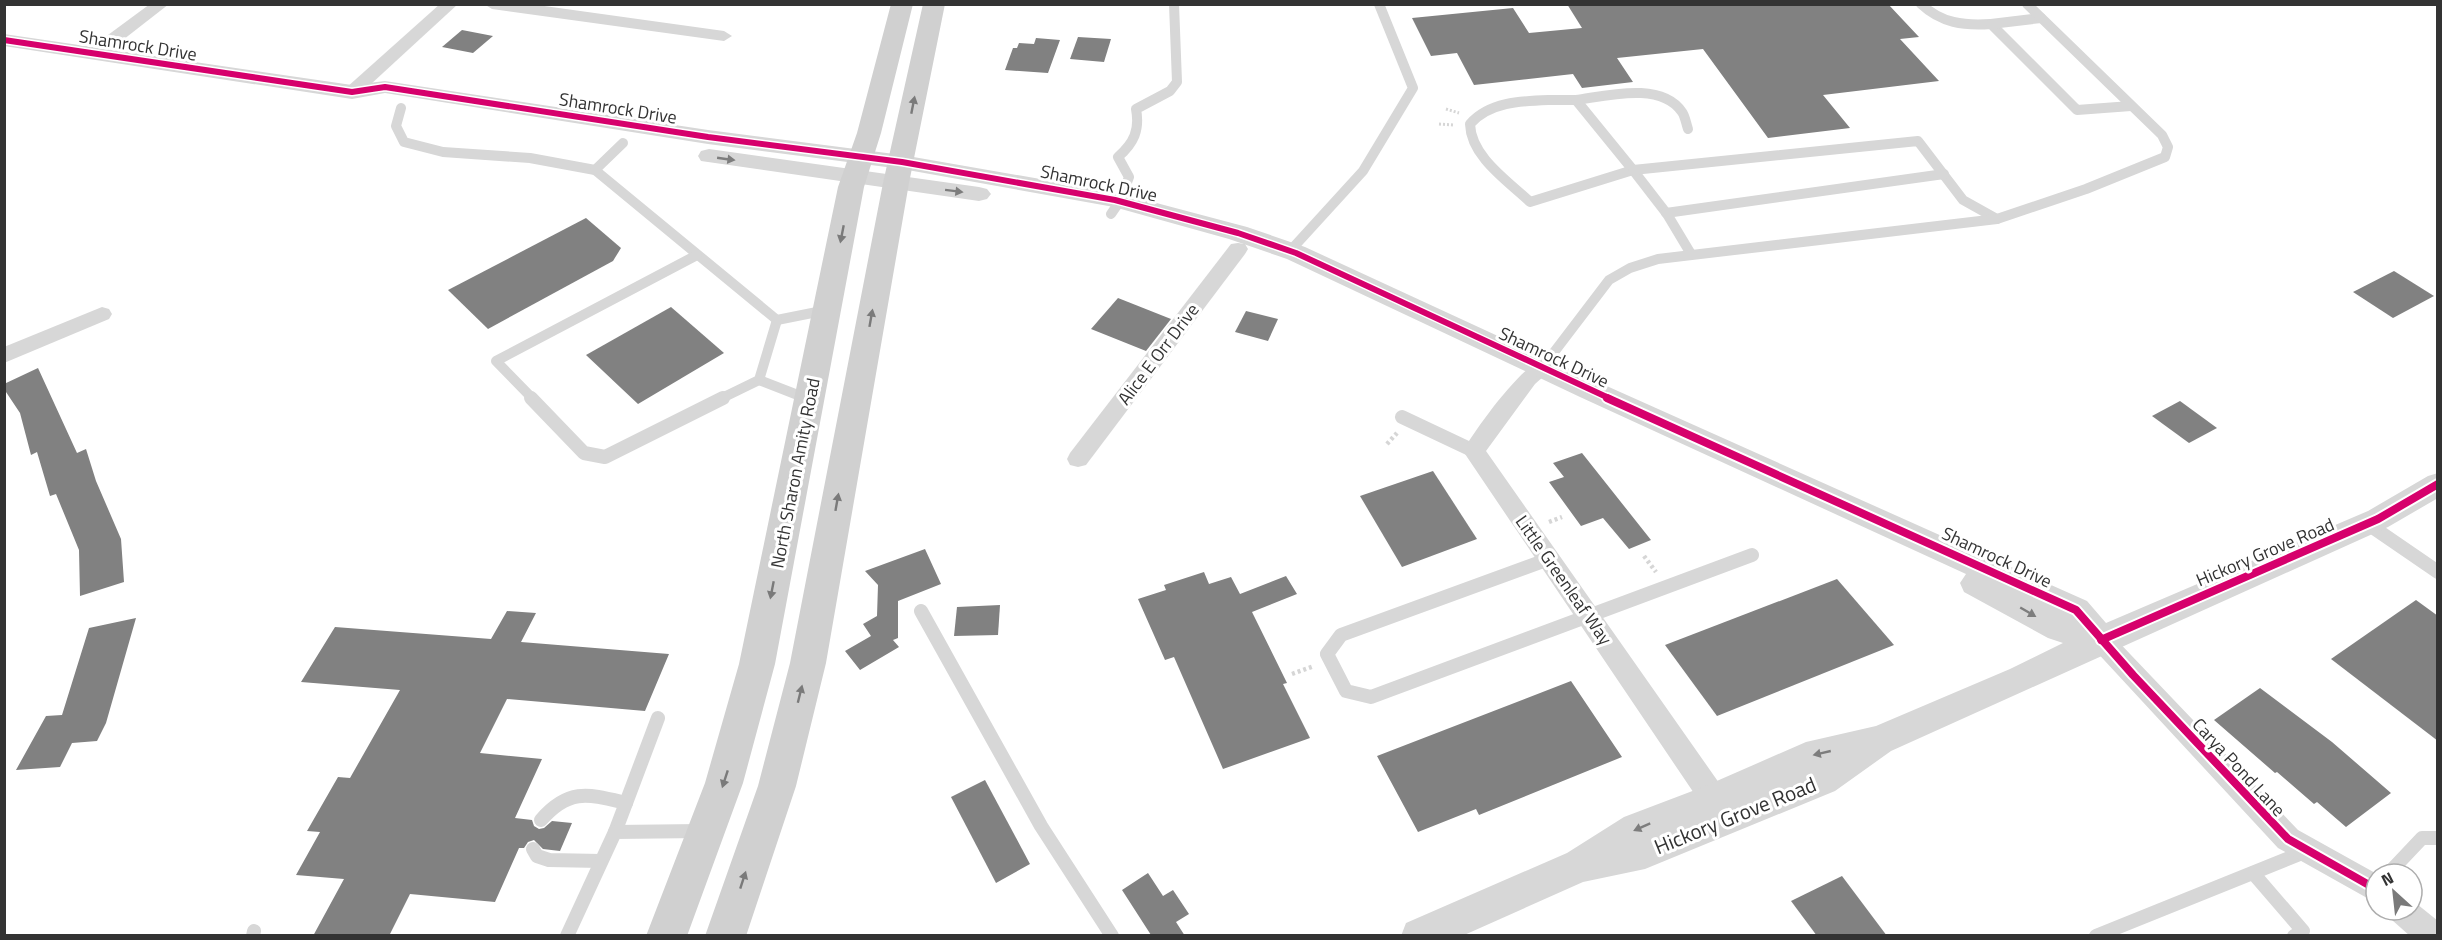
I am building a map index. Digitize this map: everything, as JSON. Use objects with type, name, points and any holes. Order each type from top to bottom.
[{"type":"main road","name":"North Sharon Amity Road","points":[[666,936],[724,783],[757,664],[827,310],[859,166],[902,4]]},
{"type":"main road","points":[[724,936],[777,786],[808,663],[899,173],[934,4]]},
{"type":"street","points":[[94,53],[161,4]]},
{"type":"street","points":[[352,93],[450,4]]},
{"type":"street","points":[[492,4],[724,36]]},
{"type":"street","name":"Shamrock Drive","points":[[4,40],[352,93],[385,87],[708,137],[1078,207],[1116,207],[1238,233],[1290,251],[1535,374],[1988,589],[2059,629],[2101,640]]},
{"type":"street","name":"Shamrock Drive","points":[[352,93],[360,102],[623,143],[859,166]]},
{"type":"street","name":"Shamrock Drive","points":[[1116,207],[1284,267],[1535,374]]},
{"type":"street","name":"Alice E Orr Drive","points":[[1078,459],[1238,249]]},
{"type":"street","points":[[4,356],[102,314]]},
{"type":"street","points":[[1474,451],[1535,374]]},
{"type":"street","name":"Little Greenleaf Way","points":[[1474,451],[1714,798]]},
{"type":"street","name":"Hickory Grove Road","points":[[1419,936],[1580,865],[1636,830],[1806,757],[1879,740],[2021,679],[2101,640],[2368,524],[2438,484]]},
{"type":"street","name":"Carya Pond Lane","points":[[2101,640],[2288,839],[2307,851],[2364,877]]},
{"type":"street","name":"Hickory Grove Road","points":[[1580,865],[1645,852],[1823,780],[1879,740]]},
{"type":"street","points":[[2416,922],[2433,936]]},
{"type":"lane","points":[[1116,207],[1129,177],[1119,158],[1135,142],[1138,117],[1136,109],[1170,91],[1177,82],[1174,4]]},
{"type":"lane","points":[[1290,251],[1363,171],[1413,88],[1378,4]]},
{"type":"lane","points":[[1921,4],[1930,14],[1949,22],[1972,26],[2041,18]]},
{"type":"lane","points":[[1535,374],[1609,280],[1630,268],[1658,259],[1691,254],[1996,219],[2086,189],[2165,157],[2168,147],[2162,135],[2027,4]]},
{"type":"lane","points":[[1991,24],[2077,110],[2132,106]]},
{"type":"lane","points":[[1688,129],[1687,117],[1674,101],[1647,92],[1498,105],[1473,118],[1469,127],[1470,136],[1478,148],[1530,202],[1631,170],[1918,141],[1963,200],[1996,219]]},
{"type":"lane","points":[[1576,100],[1666,213],[1691,254]]},
{"type":"lane","points":[[401,108],[396,126],[404,142],[443,152],[530,158],[595,170],[777,320]]},
{"type":"lane","points":[[595,170],[623,143]]},
{"type":"lane","points":[[1666,213],[1944,174]]},
{"type":"lane","points":[[697,255],[496,361],[584,453],[605,457],[759,380],[777,320]]},
{"type":"lane","points":[[777,320],[827,310]]},
{"type":"lane","points":[[759,380],[809,400]]},
{"type":"lane","points":[[1402,417],[1474,451]]},
{"type":"lane","points":[[2368,524],[2438,572]]},
{"type":"lane","points":[[1549,559],[1341,634],[1327,654],[1346,691],[1371,697],[1752,555]]},
{"type":"lane","points":[[921,611],[1041,826],[1112,936]]},
{"type":"lane","points":[[567,936],[615,832],[658,718]]},
{"type":"lane","points":[[541,820],[554,805],[564,800],[596,796],[626,803]]},
{"type":"lane","points":[[615,832],[705,831]]},
{"type":"lane","points":[[2400,862],[2422,838],[2438,838]]},
{"type":"lane","points":[[533,849],[537,856],[549,860],[601,861]]},
{"type":"lane","points":[[2096,936],[2307,851]]},
{"type":"lane","points":[[2253,873],[2304,931],[2294,936]]},
{"type":"building","points":[[1567,4],[1888,4],[1919,37],[1900,39],[1939,81],[1823,95],[1850,128],[1768,138],[1703,49],[1617,58],[1633,82],[1582,88],[1573,74],[1474,85],[1457,53],[1431,56],[1412,18],[1513,8],[1529,33],[1582,28]]},
{"type":"building","points":[[462,30],[493,36],[473,53],[442,47]]},
{"type":"building","points":[[1078,37],[1111,39],[1104,62],[1070,59]]},
{"type":"building","points":[[1036,38],[1060,40],[1048,73],[1005,70],[1013,48],[1017,48],[1019,43],[1034,44]]},
{"type":"building","points":[[586,218],[621,248],[613,261],[488,329],[448,290]]},
{"type":"building","points":[[2394,271],[2434,296],[2393,318],[2353,292]]},
{"type":"building","points":[[1118,298],[1171,319],[1146,351],[1091,329]]},
{"type":"building","points":[[671,307],[724,353],[638,404],[586,355]]},
{"type":"building","points":[[1246,311],[1278,319],[1268,341],[1235,332]]},
{"type":"building","points":[[38,368],[77,453],[86,449],[96,481],[121,539],[124,582],[80,596],[79,550],[56,494],[50,496],[37,452],[31,455],[20,413],[4,389],[4,384]]},
{"type":"building","points":[[2180,401],[2217,428],[2189,443],[2152,416]]},
{"type":"building","points":[[1582,453],[1651,540],[1629,549],[1603,518],[1581,526],[1549,482],[1564,477],[1553,463]]},
{"type":"building","points":[[1433,471],[1477,539],[1402,567],[1360,496]]},
{"type":"building","points":[[925,549],[941,584],[898,601],[898,638],[893,640],[899,647],[860,670],[845,651],[871,636],[863,624],[877,616],[878,585],[865,571]]},
{"type":"building","points":[[1204,572],[1209,584],[1231,577],[1240,594],[1286,576],[1297,594],[1252,612],[1287,683],[1283,684],[1310,738],[1223,769],[1174,657],[1165,660],[1138,599],[1166,590],[1164,585]]},
{"type":"building","points":[[1837,579],[1894,645],[1717,716],[1665,645]]},
{"type":"building","points":[[2416,600],[2438,616],[2438,741],[2331,659]]},
{"type":"building","points":[[1000,605],[998,635],[954,636],[957,607]]},
{"type":"building","points":[[507,611],[536,613],[521,642],[669,654],[645,711],[507,699],[480,753],[542,759],[515,818],[532,820],[534,826],[539,829],[552,821],[572,823],[560,851],[543,849],[534,840],[528,842],[524,848],[519,848],[495,902],[410,894],[389,936],[313,936],[344,879],[296,875],[320,832],[307,831],[338,777],[350,778],[400,690],[301,682],[335,627],[491,639]]},
{"type":"building","points":[[136,618],[106,723],[97,741],[72,743],[60,767],[16,770],[46,716],[62,715],[89,628]]},
{"type":"building","points":[[1571,681],[1622,757],[1479,815],[1476,809],[1418,832],[1377,756]]},
{"type":"building","points":[[2260,688],[2332,742],[2391,793],[2346,827],[2317,802],[2314,804],[2277,772],[2275,773],[2214,720]]},
{"type":"building","points":[[985,780],[1030,864],[996,883],[951,797]]},
{"type":"building","points":[[1148,873],[1163,896],[1173,890],[1189,914],[1176,922],[1185,936],[1151,935],[1122,890]]},
{"type":"building","points":[[1842,876],[1887,936],[1817,936],[1791,901]]},
{"type":"cycle path","points":[[4,40],[352,92],[385,87],[708,137],[902,162],[1115,200],[1238,233],[1296,253],[1590,390],[2076,610],[2133,675],[2288,839],[2364,882]]},
{"type":"cycle path","points":[[2101,640],[2378,519],[2438,484]]}]
